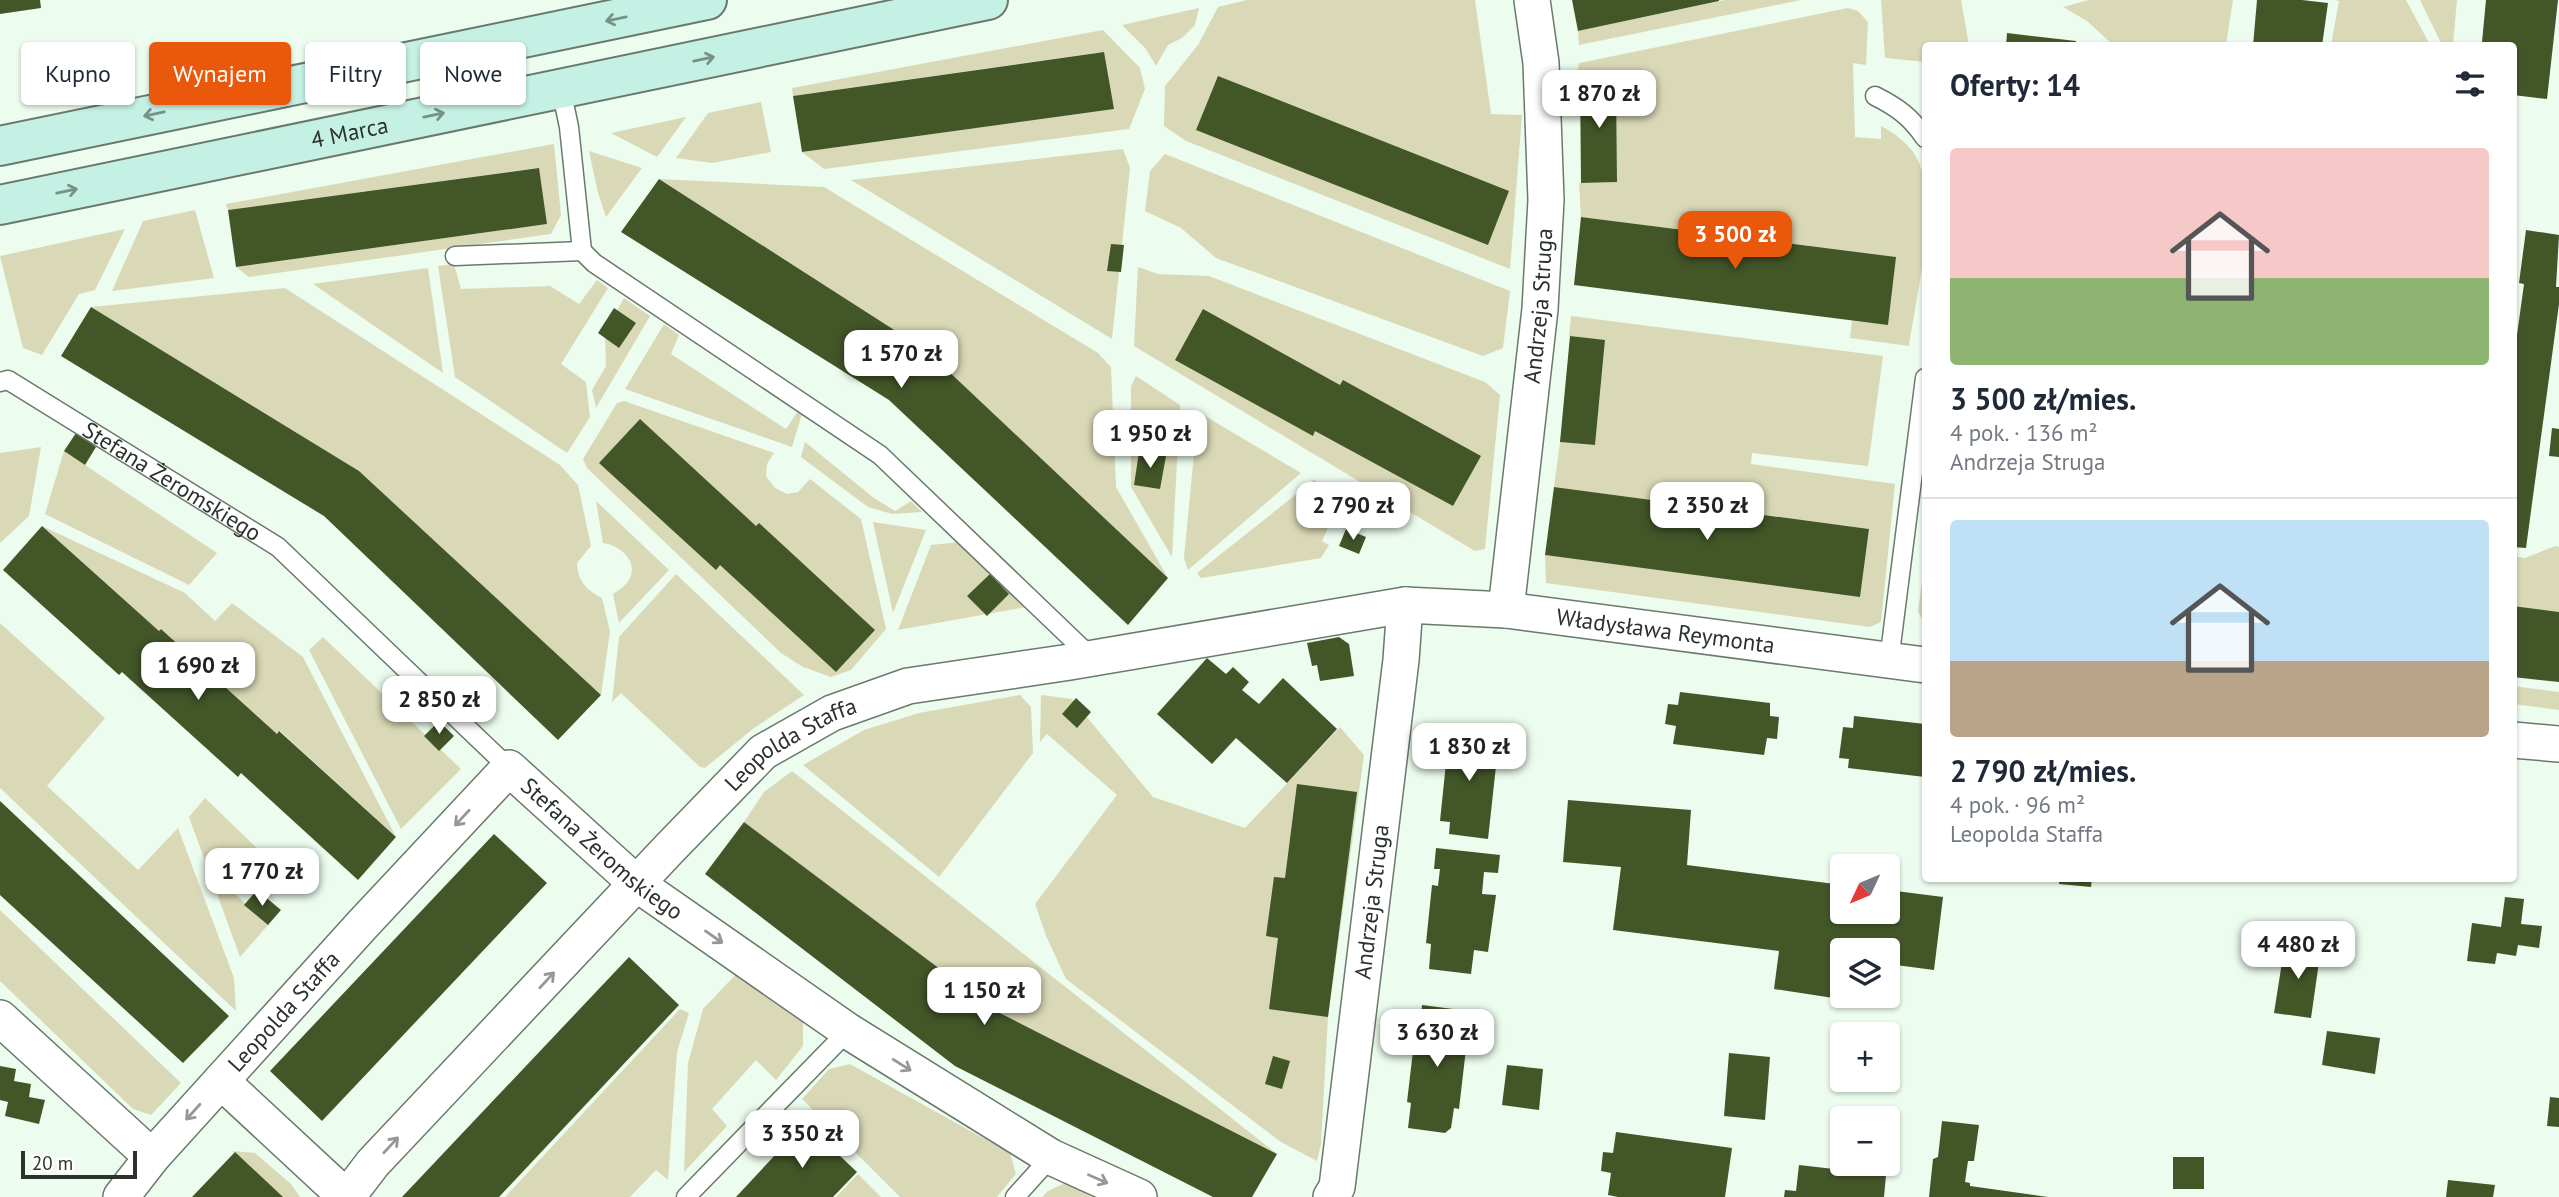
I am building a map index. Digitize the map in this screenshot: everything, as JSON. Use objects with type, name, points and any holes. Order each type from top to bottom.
[{"type":"main road","points":[[0,146],[707,0]]},
{"type":"main road","name":"4 Marca","points":[[0,205],[988,0]]},
{"type":"street","name":"Andrzeja Struga","points":[[1506,610],[1540,309],[1546,201],[1541,63],[1532,0]]},
{"type":"street","name":"Andrzeja Struga","points":[[1331,1197],[1337,1187],[1401,660],[1405,605]]},
{"type":"street","name":"Władysława Reymonta","points":[[1405,605],[1506,610],[1922,665]]},
{"type":"street","name":"Leopolda Staffa","points":[[346,1197],[373,1163],[763,752],[832,713],[908,685],[1093,658],[1405,605]]},
{"type":"street","points":[[2517,740],[2559,744]]},
{"type":"street","name":"Leopolda Staffa","points":[[121,1197],[152,1157],[220,1081],[509,768]]},
{"type":"street","name":"Stefana Żeromskiego","points":[[509,768],[637,884],[848,1031],[1051,1157],[1139,1197]]},
{"type":"street","points":[[0,1018],[152,1157]]},
{"type":"street","points":[[220,1081],[346,1197]]},
{"type":"lane","points":[[561,89],[569,127],[582,251],[594,263],[880,455],[1093,658]]},
{"type":"lane","points":[[1875,96],[1899,108],[1922,134]]},
{"type":"lane","points":[[455,256],[582,251]]},
{"type":"lane","name":"Stefana Żeromskiego","points":[[0,382],[8,380],[278,547],[509,768]]},
{"type":"lane","points":[[1889,661],[1922,402]]},
{"type":"lane","points":[[686,1197],[848,1031]]},
{"type":"lane","points":[[1015,1197],[1051,1157]]},
{"type":"green space","points":[[1247,0],[1475,0],[1491,114],[1522,115],[1510,269],[1186,141],[1164,126],[1165,86],[1198,45],[1218,7]]},
{"type":"green space","points":[[1725,0],[1801,0],[1579,45],[1578,31]]},
{"type":"green space","points":[[1881,0],[1961,0],[1968,42],[1922,42],[1922,62],[1885,58]]},
{"type":"green space","points":[[2089,0],[2233,0],[2226,42],[2110,42],[2087,21],[2063,7]]},
{"type":"green space","points":[[2335,0],[2406,0],[2428,42],[2332,42],[2339,1]]},
{"type":"green space","points":[[2420,0],[2457,0],[2453,42],[2441,42]]},
{"type":"green space","points":[[1199,8],[1195,25],[1182,38],[1168,45],[1156,66],[1146,49],[1122,25]]},
{"type":"green space","points":[[1848,8],[1858,11],[1868,22],[1866,65],[1853,63],[1855,137],[1881,139],[1881,126],[1885,128],[1911,149],[1922,171],[1922,266],[1909,346],[1850,338],[1852,321],[1888,324],[1895,257],[1581,217],[1579,183],[1617,182],[1616,77],[1577,77],[1579,63]]},
{"type":"green space","points":[[1103,30],[1140,68],[1145,89],[1129,129],[824,169],[802,152],[1113,109],[1103,52],[793,96],[792,88]]},
{"type":"green space","points":[[761,102],[771,152],[712,163],[676,158],[708,113]]},
{"type":"green space","points":[[686,117],[657,157],[611,133]]},
{"type":"green space","points":[[554,144],[561,215],[551,234],[249,277],[236,267],[547,224],[538,168],[228,210],[226,204]]},
{"type":"green space","points":[[1123,149],[1130,168],[1112,339],[851,180]]},
{"type":"green space","points":[[589,151],[642,168],[606,217],[598,193]]},
{"type":"green space","points":[[1165,154],[1510,291],[1503,348],[1483,356],[1216,258],[1181,228],[1145,211],[1150,171]]},
{"type":"green space","points":[[659,179],[824,187],[1098,353],[1111,367],[1116,487],[1168,578],[927,351]]},
{"type":"green space","points":[[195,210],[214,278],[112,291],[143,221]]},
{"type":"green space","points":[[125,229],[95,290],[79,294],[42,355],[23,348],[0,256]]},
{"type":"green space","points":[[454,264],[461,289],[550,286],[579,304],[597,280],[608,288],[561,364],[586,382],[590,417],[567,453],[455,377],[438,266]]},
{"type":"green space","points":[[1138,267],[1158,274],[1209,276],[1485,382],[1500,395],[1485,549],[1475,551],[1134,346]]},
{"type":"green space","points":[[428,268],[443,373],[313,284]]},
{"type":"green space","points":[[285,288],[560,465],[578,485],[591,546],[577,563],[579,575],[591,591],[602,598],[610,631],[601,695],[359,471],[91,307]]},
{"type":"green space","points":[[624,298],[650,316],[596,408],[592,390],[606,366],[605,332]]},
{"type":"green space","points":[[1571,316],[1883,356],[1868,466],[1752,453],[1751,464],[1895,484],[1881,622],[1870,627],[1546,583],[1545,555],[1860,596],[1869,529],[1554,487],[1560,442],[1595,445],[1605,341],[1569,336]]},
{"type":"green space","points":[[664,324],[679,335],[671,354],[786,429],[798,411],[802,414],[792,447],[625,389]]},
{"type":"green space","points":[[1136,376],[1180,405],[1172,557],[1131,487],[1131,386]]},
{"type":"green space","points":[[624,401],[774,453],[767,464],[766,476],[775,488],[787,494],[798,492],[810,479],[861,519],[886,629],[851,670],[831,677],[803,667],[781,653],[587,468],[583,459],[617,403]]},
{"type":"green space","points":[[1198,412],[1301,473],[1188,570],[1184,558]]},
{"type":"green space","points":[[805,442],[874,498],[895,511],[911,501],[922,512],[892,514],[868,507],[801,457]]},
{"type":"green space","points":[[41,447],[29,516],[0,543],[0,453]]},
{"type":"green space","points":[[64,451],[217,553],[189,585],[45,514]]},
{"type":"green space","points":[[1314,480],[1342,497],[1322,541],[1329,545],[1321,558],[1201,578],[1197,573]]},
{"type":"green space","points":[[596,501],[669,570],[619,623],[613,594],[629,581],[631,565],[621,550],[603,543]]},
{"type":"green space","points":[[873,522],[926,530],[893,613]]},
{"type":"green space","points":[[42,526],[185,593],[215,621],[232,603],[303,657],[396,837],[280,731],[277,734]]},
{"type":"green space","points":[[960,542],[1026,607],[898,630],[931,545]]},
{"type":"green space","points":[[2555,546],[2559,547],[2559,612],[2517,607],[2517,557],[2525,558]]},
{"type":"green space","points":[[676,574],[804,695],[754,728],[705,768],[700,767],[621,693],[612,702],[619,637]]},
{"type":"green space","points":[[1922,581],[1922,620],[1918,611]]},
{"type":"green space","points":[[0,623],[105,718],[47,786],[138,870],[178,828],[234,978],[236,1011],[0,788]]},
{"type":"green space","points":[[323,637],[461,769],[401,829],[309,650]]},
{"type":"green space","points":[[2517,687],[2559,692],[2559,710],[2517,705]]},
{"type":"green space","points":[[1020,695],[1031,707],[1033,753],[939,877],[803,765],[864,730],[919,713]]},
{"type":"green space","points":[[1041,695],[1072,699],[1153,797],[1245,828],[1340,727],[1364,755],[1328,1017],[1321,1144],[1317,1161],[1281,1142],[1066,979],[1035,904],[1117,795],[1047,734],[1040,742]]},
{"type":"green space","points":[[792,771],[1277,1154],[996,1011],[744,822],[764,792]]},
{"type":"green space","points":[[205,798],[266,857],[234,893],[268,925],[240,957],[189,817]]},
{"type":"green space","points":[[0,910],[181,1083],[151,1115],[133,1109],[0,981]]},
{"type":"green space","points":[[740,970],[803,1020],[803,1046],[776,1080],[756,1060],[712,1109],[727,1126],[684,1172],[688,1063],[703,1009]]},
{"type":"green space","points":[[680,1009],[689,1013],[677,1052],[668,1180],[656,1170],[630,1197],[505,1197]]},
{"type":"green space","points":[[850,1064],[1010,1153],[1016,1174],[997,1197],[900,1197],[802,1099],[829,1069]]},
{"type":"green space","points":[[232,1151],[255,1153],[291,1184],[300,1197],[280,1197]]},
{"type":"green space","points":[[858,1174],[881,1197],[836,1197]]},
{"type":"green space","points":[[1067,1182],[1091,1197],[1042,1197],[1048,1191]]},
{"type":"building","points":[[0,0],[40,0],[41,8],[0,14]]},
{"type":"building","points":[[1572,0],[1719,0],[1719,1],[1578,31]]},
{"type":"building","points":[[2257,0],[2328,3],[2323,42],[2253,42]]},
{"type":"building","points":[[2486,0],[2558,0],[2547,99],[2517,95],[2517,42],[2482,42]]},
{"type":"building","points":[[2007,33],[2076,41],[2076,42],[2006,42]]},
{"type":"building","points":[[1104,52],[1114,109],[802,152],[793,96]]},
{"type":"building","points":[[1218,76],[1509,191],[1488,245],[1196,130]]},
{"type":"building","points":[[1616,76],[1617,182],[1581,183],[1580,77]]},
{"type":"building","points":[[539,168],[547,224],[236,267],[228,210]]},
{"type":"building","points":[[659,179],[927,351],[1168,578],[1128,625],[889,400],[621,232]]},
{"type":"building","points":[[1581,217],[1896,257],[1888,325],[1574,285]]},
{"type":"building","points":[[2526,230],[2559,235],[2556,287],[2559,287],[2559,304],[2526,548],[2517,547],[2517,335],[2524,284],[2519,283]]},
{"type":"building","points":[[1111,244],[1124,245],[1121,272],[1107,271]]},
{"type":"building","points":[[91,307],[359,471],[601,695],[558,740],[324,516],[61,356]]},
{"type":"building","points":[[614,308],[636,323],[619,348],[598,333]]},
{"type":"building","points":[[1203,309],[1340,385],[1343,380],[1481,456],[1453,506],[1315,431],[1313,436],[1175,360]]},
{"type":"building","points":[[1570,336],[1605,340],[1595,445],[1560,442]]},
{"type":"building","points":[[640,419],[756,526],[759,523],[875,630],[836,672],[720,565],[716,570],[599,463]]},
{"type":"building","points":[[2552,428],[2559,429],[2559,457],[2549,456]]},
{"type":"building","points":[[76,433],[96,447],[85,465],[64,451]]},
{"type":"building","points":[[1139,452],[1166,456],[1160,489],[1134,485]]},
{"type":"building","points":[[1554,487],[1869,529],[1860,597],[1545,555]]},
{"type":"building","points":[[42,526],[277,734],[279,731],[396,837],[358,880],[241,773],[238,777],[122,672],[119,675],[3,570]]},
{"type":"building","points":[[1346,529],[1366,537],[1359,554],[1339,546]]},
{"type":"building","points":[[990,574],[1009,594],[987,616],[967,596]]},
{"type":"building","points":[[2517,607],[2559,612],[2559,682],[2517,677]]},
{"type":"building","points":[[1339,637],[1349,644],[1354,676],[1320,681],[1317,665],[1312,666],[1307,643]]},
{"type":"building","points":[[1207,658],[1226,674],[1233,667],[1249,682],[1242,690],[1259,704],[1283,678],[1337,729],[1287,783],[1236,738],[1212,764],[1157,714]]},
{"type":"building","points":[[1680,692],[1770,703],[1770,716],[1779,717],[1777,739],[1767,738],[1764,755],[1673,744],[1676,726],[1665,724],[1668,704],[1678,705]]},
{"type":"building","points":[[1076,698],[1091,712],[1077,728],[1062,714]]},
{"type":"building","points":[[1854,716],[1922,724],[1922,777],[1848,768],[1849,759],[1839,758],[1843,727],[1853,728]]},
{"type":"building","points":[[439,721],[454,736],[439,751],[424,736]]},
{"type":"building","points":[[1463,725],[1484,728],[1483,738],[1499,739],[1488,839],[1449,834],[1450,822],[1440,821],[1449,734],[1463,735]]},
{"type":"building","points":[[1297,784],[1357,792],[1328,1017],[1269,1009],[1278,938],[1266,936],[1274,877],[1285,878]]},
{"type":"building","points":[[1568,800],[1691,810],[1687,865],[1830,883],[1830,924],[1900,924],[1900,892],[1943,897],[1934,970],[1900,966],[1900,938],[1830,938],[1830,998],[1774,989],[1779,951],[1613,930],[1621,867],[1563,862]]},
{"type":"building","points":[[0,801],[229,1016],[183,1063],[0,895]]},
{"type":"building","points":[[744,822],[996,1011],[1277,1154],[1252,1197],[1213,1197],[955,1066],[705,874]]},
{"type":"building","points":[[494,834],[547,883],[322,1121],[270,1071]]},
{"type":"building","points":[[1436,848],[1500,855],[1498,873],[1484,872],[1482,894],[1496,895],[1488,952],[1474,950],[1471,974],[1429,969],[1431,944],[1426,943],[1432,885],[1438,886],[1440,869],[1434,869]]},
{"type":"building","points":[[2059,882],[2092,882],[2091,887]]},
{"type":"building","points":[[257,890],[281,910],[268,925],[244,905]]},
{"type":"building","points":[[2505,897],[2524,899],[2521,924],[2542,926],[2539,948],[2518,945],[2516,956],[2497,953],[2495,964],[2467,961],[2472,923],[2501,927]]},
{"type":"building","points":[[2285,943],[2321,948],[2311,1018],[2274,1013]]},
{"type":"building","points":[[629,957],[679,1005],[499,1197],[402,1197]]},
{"type":"building","points":[[1422,1005],[1453,1009],[1452,1020],[1469,1023],[1459,1109],[1454,1108],[1451,1128],[1445,1133],[1408,1128],[1411,1103],[1407,1102],[1417,1017],[1421,1016]]},
{"type":"building","points":[[2327,1031],[2380,1038],[2375,1074],[2322,1065]]},
{"type":"building","points":[[1729,1053],[1770,1057],[1765,1120],[1724,1116]]},
{"type":"building","points":[[1273,1056],[1290,1061],[1282,1089],[1265,1084]]},
{"type":"building","points":[[1507,1065],[1543,1069],[1539,1110],[1502,1105]]},
{"type":"building","points":[[0,1066],[16,1069],[14,1081],[31,1084],[29,1097],[45,1100],[39,1124],[5,1116],[8,1102],[0,1100]]},
{"type":"building","points":[[2550,1097],[2559,1098],[2559,1127],[2547,1126]]},
{"type":"building","points":[[1942,1121],[1979,1125],[1974,1161],[1968,1161],[1965,1182],[1970,1183],[1970,1186],[2048,1197],[1929,1197],[1933,1159],[1938,1157]]},
{"type":"building","points":[[805,1123],[857,1172],[833,1197],[736,1197]]},
{"type":"building","points":[[1616,1132],[1732,1148],[1725,1197],[1608,1195],[1611,1173],[1601,1171],[1603,1152],[1613,1153]]},
{"type":"building","points":[[235,1152],[283,1197],[192,1197]]},
{"type":"building","points":[[2173,1157],[2204,1157],[2204,1189],[2173,1189]]},
{"type":"building","points":[[1799,1165],[1830,1169],[1830,1176],[1886,1176],[1884,1197],[1784,1197],[1785,1190],[1796,1191]]},
{"type":"building","points":[[2448,1180],[2495,1185],[2493,1197],[2446,1197]]}]
